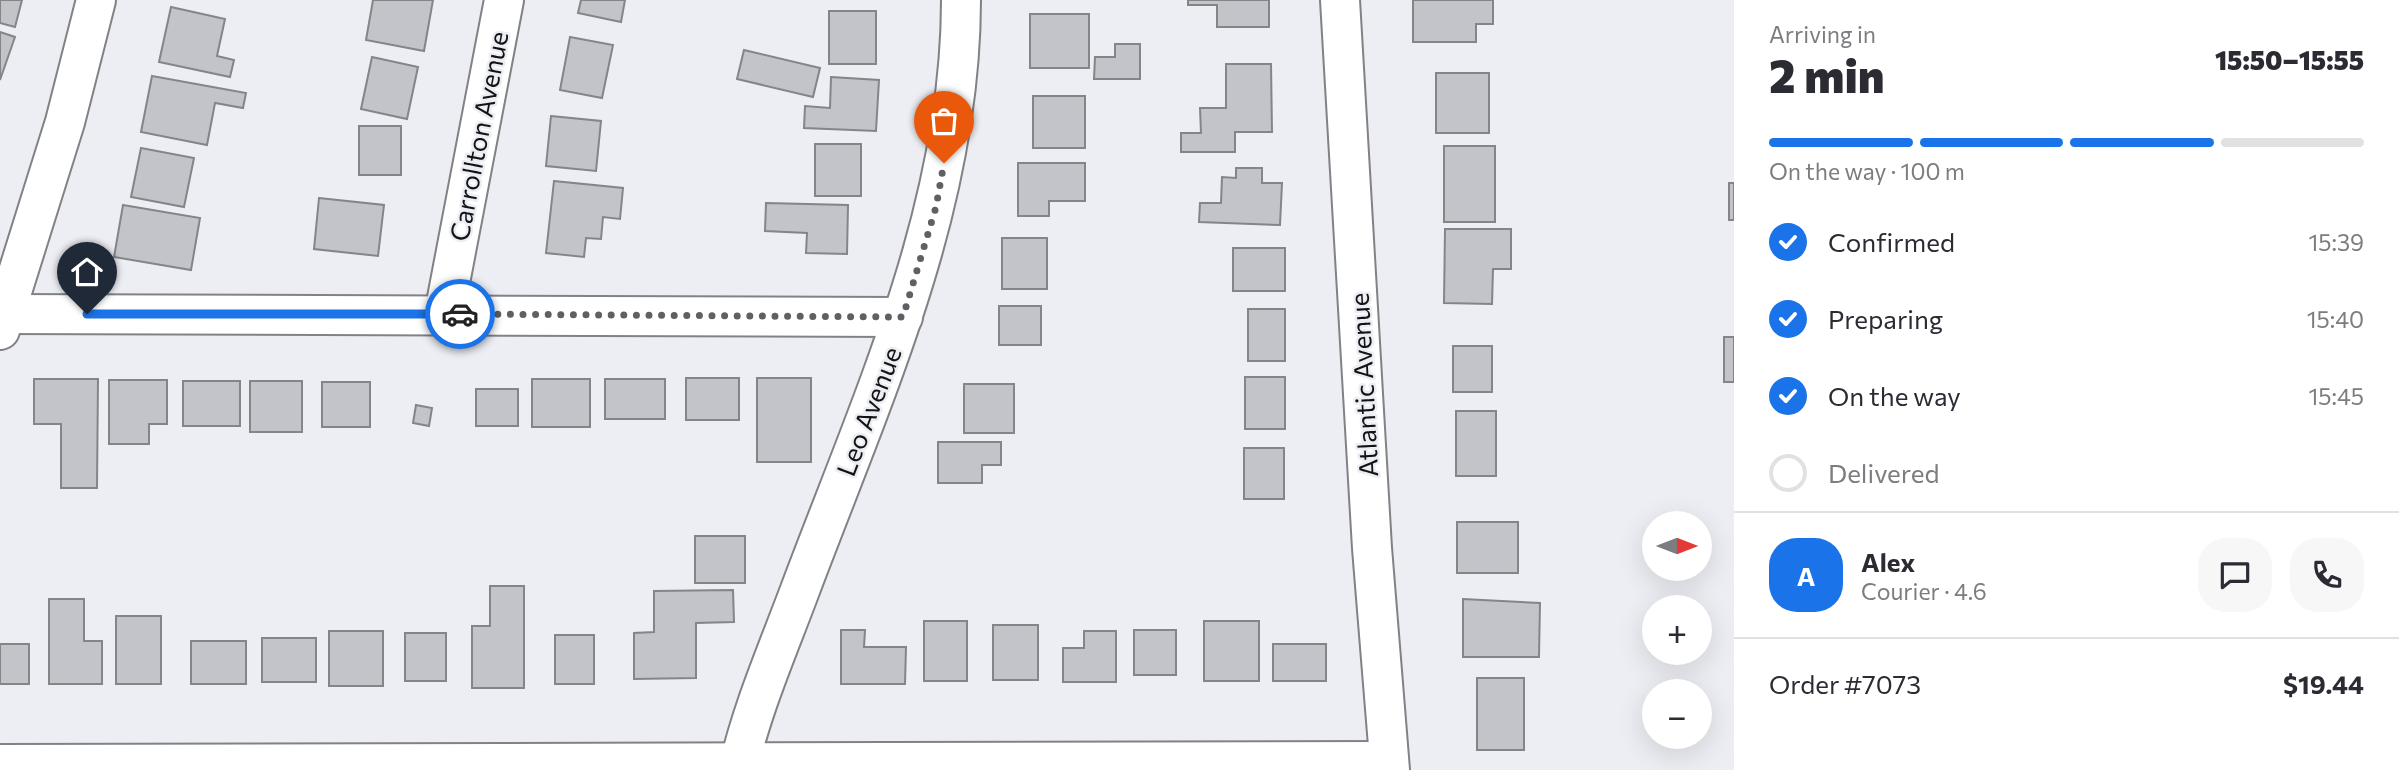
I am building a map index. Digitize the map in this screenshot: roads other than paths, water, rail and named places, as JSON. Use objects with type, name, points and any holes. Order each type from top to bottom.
[{"type":"street","points":[[96,0],[65,121],[2,319],[444,314],[903,317]]},
{"type":"street","name":"Carrollton Avenue","points":[[444,314],[504,0]]},
{"type":"street","name":"Leo Avenue","points":[[739,766],[763,688],[903,317],[936,207],[948,144],[961,30],[961,0]]},
{"type":"street","name":"Atlantic Avenue","points":[[1340,0],[1371,534],[1389,766]]},
{"type":"street","points":[[0,764],[1389,766]]}]
